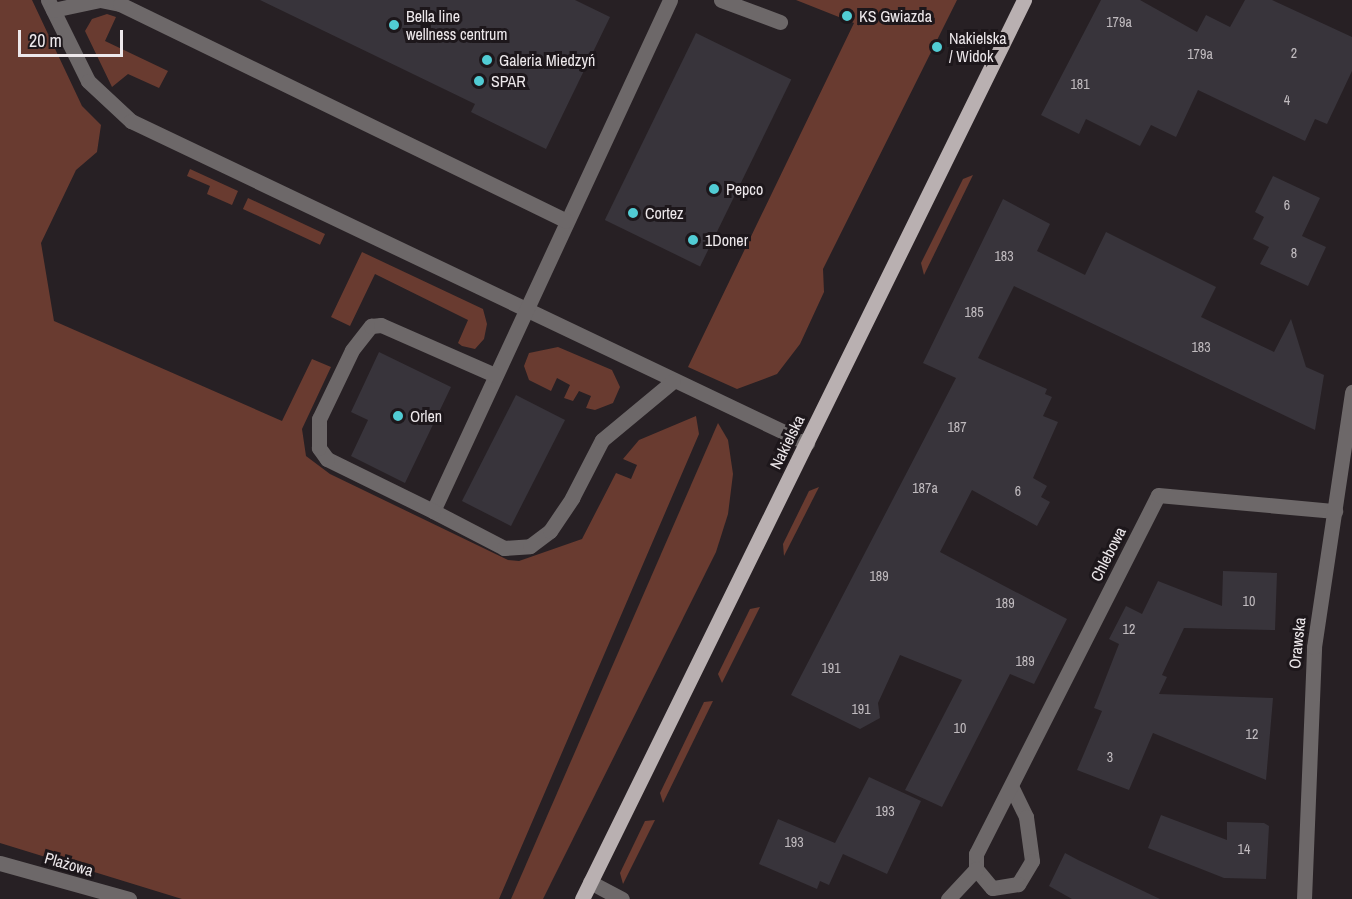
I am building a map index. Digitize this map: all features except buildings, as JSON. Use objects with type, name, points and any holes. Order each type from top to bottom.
[{"type":"main road","name":"Nakielska","points":[[582,899],[1024,0]]},
{"type":"street","points":[[566,221],[120,4],[100,0],[50,5],[88,81],[131,121],[807,443]]},
{"type":"street","points":[[434,510],[670,0]]},
{"type":"street","points":[[721,0],[780,22]]},
{"type":"street","points":[[495,375],[381,325],[371,326],[352,350],[319,419],[319,448],[327,459],[434,510],[504,548],[530,546],[550,531],[572,498],[602,440],[673,381]]},
{"type":"street","name":"Orawska","points":[[1304,899],[1312,677],[1352,392]]},
{"type":"street","name":"Chlebowa","points":[[976,869],[976,854],[987,829],[1012,788],[1158,495],[1335,511]]},
{"type":"street","points":[[948,899],[976,869],[992,888],[1018,884],[1027,875],[1032,840],[1012,788]]},
{"type":"street","name":"Plażowa","points":[[0,863],[129,899]]},
{"type":"street","points":[[590,882],[622,899]]},
{"type":"shaded area","points":[[0,0],[32,0],[82,106],[101,125],[97,152],[76,170],[41,243],[54,321],[282,421],[312,359],[331,367],[302,429],[306,456],[330,474],[508,560],[519,561],[582,539],[616,473],[631,479],[637,465],[623,459],[639,440],[696,416],[699,434],[499,899],[182,899],[0,843]]},
{"type":"shaded area","points":[[796,0],[957,0],[823,269],[824,292],[800,344],[777,374],[737,389],[688,367],[854,23]]},
{"type":"shaded area","points":[[107,14],[116,17],[105,41],[168,71],[159,88],[128,74],[112,87],[85,31],[92,19]]},
{"type":"shaded area","points":[[190,169],[238,191],[232,205],[207,194],[210,186],[187,176]]},
{"type":"shaded area","points":[[973,175],[924,275],[921,263],[963,179]]},
{"type":"shaded area","points":[[248,198],[325,234],[320,245],[243,209]]},
{"type":"shaded area","points":[[362,252],[483,309],[487,324],[484,339],[475,349],[462,346],[458,343],[468,320],[375,274],[350,326],[331,317]]},
{"type":"shaded area","points":[[558,347],[612,370],[620,387],[613,403],[595,410],[586,408],[591,396],[579,391],[573,401],[564,398],[570,385],[557,378],[551,391],[529,380],[524,366],[529,353]]},
{"type":"shaded area","points":[[718,423],[728,440],[733,474],[728,514],[716,552],[543,899],[511,899]]},
{"type":"shaded area","points":[[819,487],[784,556],[783,544],[809,491]]},
{"type":"shaded area","points":[[760,607],[722,683],[718,674],[750,609]]},
{"type":"shaded area","points":[[713,701],[663,803],[660,793],[704,702]]},
{"type":"shaded area","points":[[655,820],[623,884],[620,873],[645,821]]},
{"type":"place","name":"KS Gwiazda","points":[[847,16]]},
{"type":"place","name":"Bella line wellness centrum","points":[[394,25]]},
{"type":"place","name":"Nakielska / Widok","points":[[937,47]]},
{"type":"place","name":"Galeria Miedzyń","points":[[487,60]]},
{"type":"place","name":"SPAR","points":[[479,81]]},
{"type":"place","name":"Pepco","points":[[714,189]]},
{"type":"place","name":"Cortez","points":[[633,213]]},
{"type":"place","name":"1Doner","points":[[693,240]]},
{"type":"place","name":"Orlen","points":[[398,416]]}]
